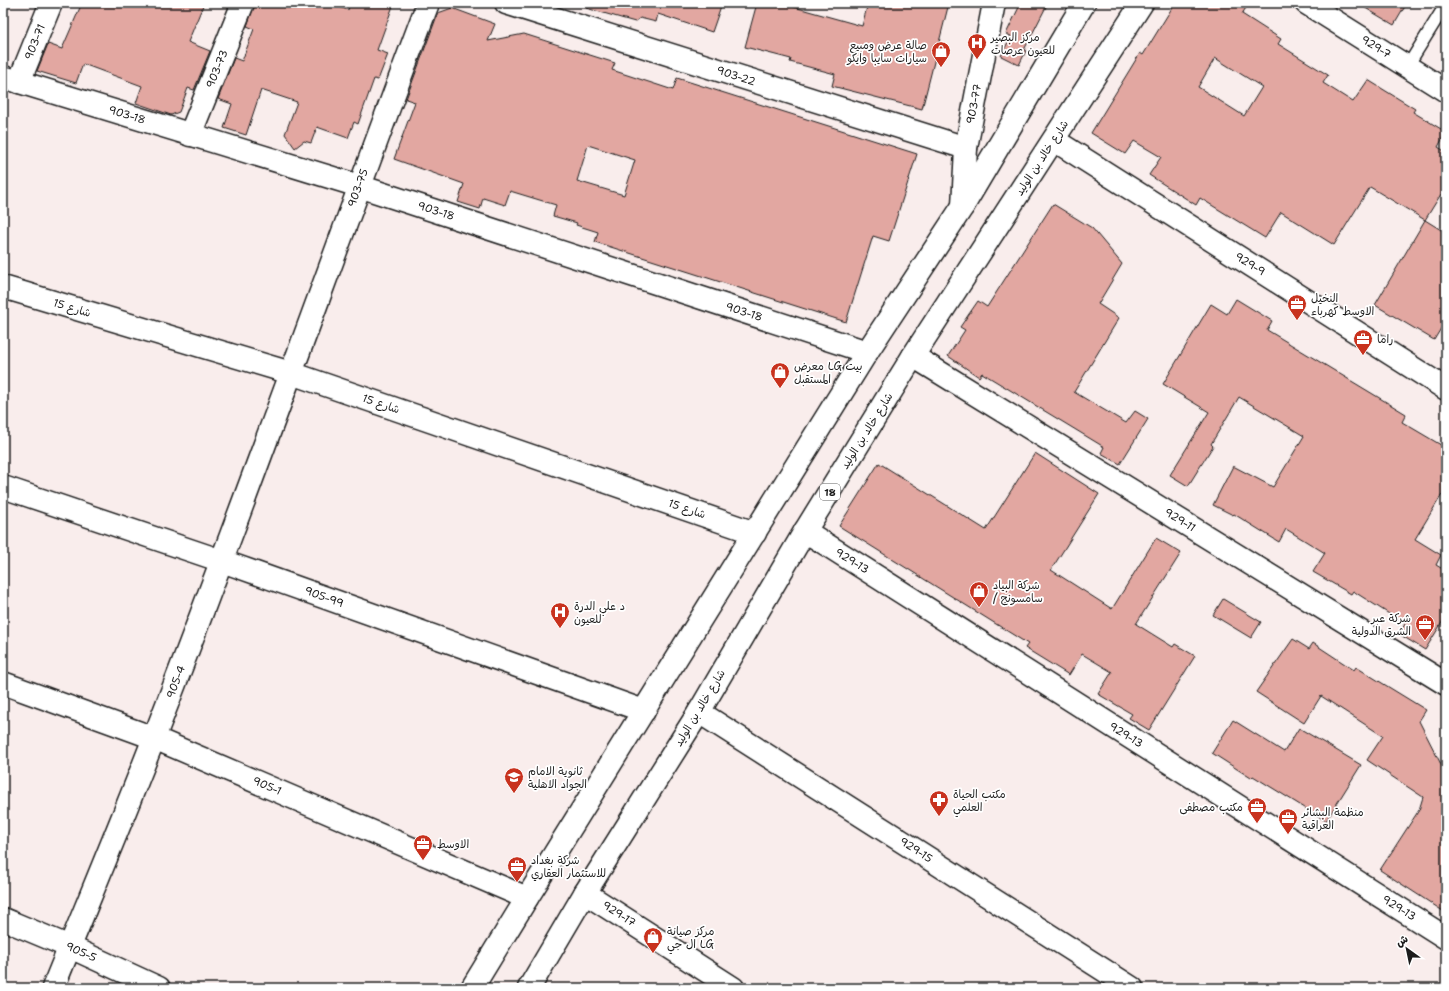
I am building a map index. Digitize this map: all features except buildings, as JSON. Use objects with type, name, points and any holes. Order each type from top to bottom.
[{"type":"street","name":"903-71","points":[[11,79],[51,3]]},
{"type":"street","name":"903-73","points":[[190,135],[243,3]]},
{"type":"street","name":"903-75","points":[[291,373],[428,3]]},
{"type":"street","name":"903-22","points":[[506,3],[966,148]]},
{"type":"street","name":"903-77","points":[[963,206],[966,148],[994,3]]},
{"type":"street","points":[[472,988],[867,352],[963,206],[1084,3]]},
{"type":"street","name":"شارع خالد بن الوليد","points":[[528,988],[699,712],[805,531],[913,356],[1142,3]]},
{"type":"street","name":"929-7","points":[[1306,3],[1446,91]]},
{"type":"street","name":"903-18","points":[[11,79],[359,186],[867,352]]},
{"type":"street","name":"929-9","points":[[1054,140],[1446,389]]},
{"type":"street","name":"شارع 15","points":[[3,287],[291,373],[755,533]]},
{"type":"street","name":"929-11","points":[[913,356],[1446,684]]},
{"type":"street","name":"905-4","points":[[53,988],[154,738],[222,561],[291,373]]},
{"type":"street","name":"905-99","points":[[3,487],[222,561],[644,710]]},
{"type":"street","name":"929-13","points":[[805,531],[1446,938]]},
{"type":"street","name":"905-1","points":[[3,683],[154,738],[527,898]]},
{"type":"street","name":"929-15","points":[[699,712],[1132,988]]},
{"type":"street","name":"929-17","points":[[586,893],[733,988]]},
{"type":"street","name":"905-5","points":[[3,918],[159,988]]},
{"type":"lane","points":[[1407,67],[1446,4]]},
{"type":"place","name":"مركز البصير للعيون عرصات","points":[[977,60]]},
{"type":"place","name":"صالة عرض ومبيع سيارات سايبا وايكو","points":[[941,68]]},
{"type":"place","name":"النخيل الاوسط كهرباء","points":[[1297,321]]},
{"type":"place","name":"راما","points":[[1363,356]]},
{"type":"place","name":"معرض LG بيت المستقبل","points":[[780,389]]},
{"type":"place","name":"شركة البياد / سامسونج","points":[[979,608]]},
{"type":"place","name":"د علي الدرة للعيون","points":[[560,629]]},
{"type":"place","name":"شركة عبر الشرق الدولية","points":[[1425,641]]},
{"type":"place","name":"ثانوية الامام الجواد الاهلية","points":[[514,794]]},
{"type":"place","name":"مكتب الحياة العلمي","points":[[939,817]]},
{"type":"place","name":"مكتب مصطفى","points":[[1257,824]]},
{"type":"place","name":"منظمة البشائر العراقية","points":[[1288,835]]},
{"type":"place","name":"الاوسط","points":[[423,861]]},
{"type":"place","name":"شركة بغداد للاستثمار العقاري","points":[[517,883]]},
{"type":"place","name":"مركز صيانة ال جي LG","points":[[653,954]]}]
